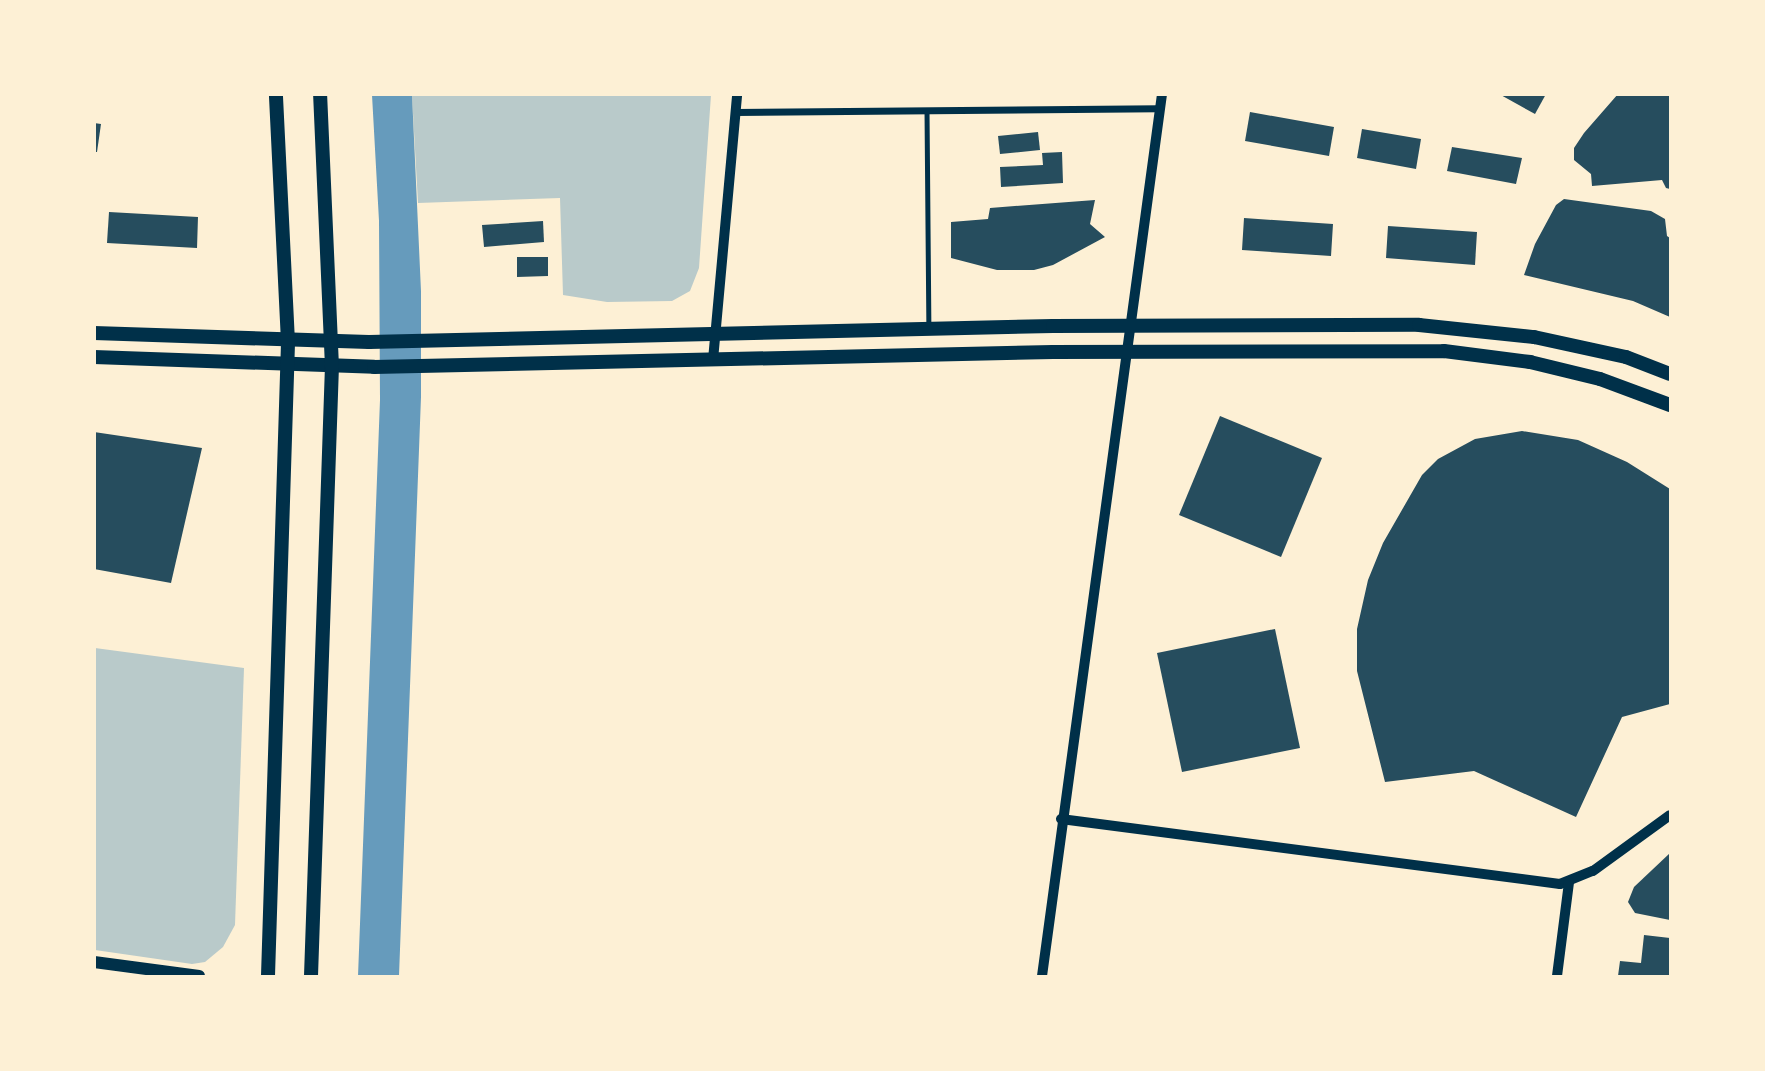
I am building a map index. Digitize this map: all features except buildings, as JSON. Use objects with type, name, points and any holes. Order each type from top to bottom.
[{"type":"main road","points":[[268,976],[288,366],[276,94]]},
{"type":"main road","points":[[312,976],[332,367],[320,94]]},
{"type":"main road","points":[[94,333],[288,342],[369,342],[929,328],[1419,325],[1473,328],[1599,350],[1671,374]]},
{"type":"main road","points":[[94,357],[374,367],[1128,352],[1411,350],[1472,353],[1530,362],[1600,379],[1671,405]]},
{"type":"main road","points":[[94,962],[199,976]]},
{"type":"street","points":[[713,360],[737,94]]},
{"type":"street","points":[[1042,976],[1061,819],[1162,94]]},
{"type":"street","points":[[735,113],[1158,108]]},
{"type":"street","points":[[1061,819],[1546,883],[1569,882],[1593,871],[1671,815]]},
{"type":"street","points":[[1557,976],[1569,882]]},
{"type":"lane","points":[[927,110],[929,328]]},
{"type":"shaded area","points":[[412,95],[711,95],[699,268],[690,291],[672,301],[607,302],[563,295],[560,198],[418,203]]},
{"type":"shaded area","points":[[95,648],[244,668],[235,925],[223,947],[205,962],[192,964],[95,950]]},
{"type":"water","points":[[372,95],[412,95],[421,291],[421,397],[399,976],[358,976],[380,400],[379,221]]}]
